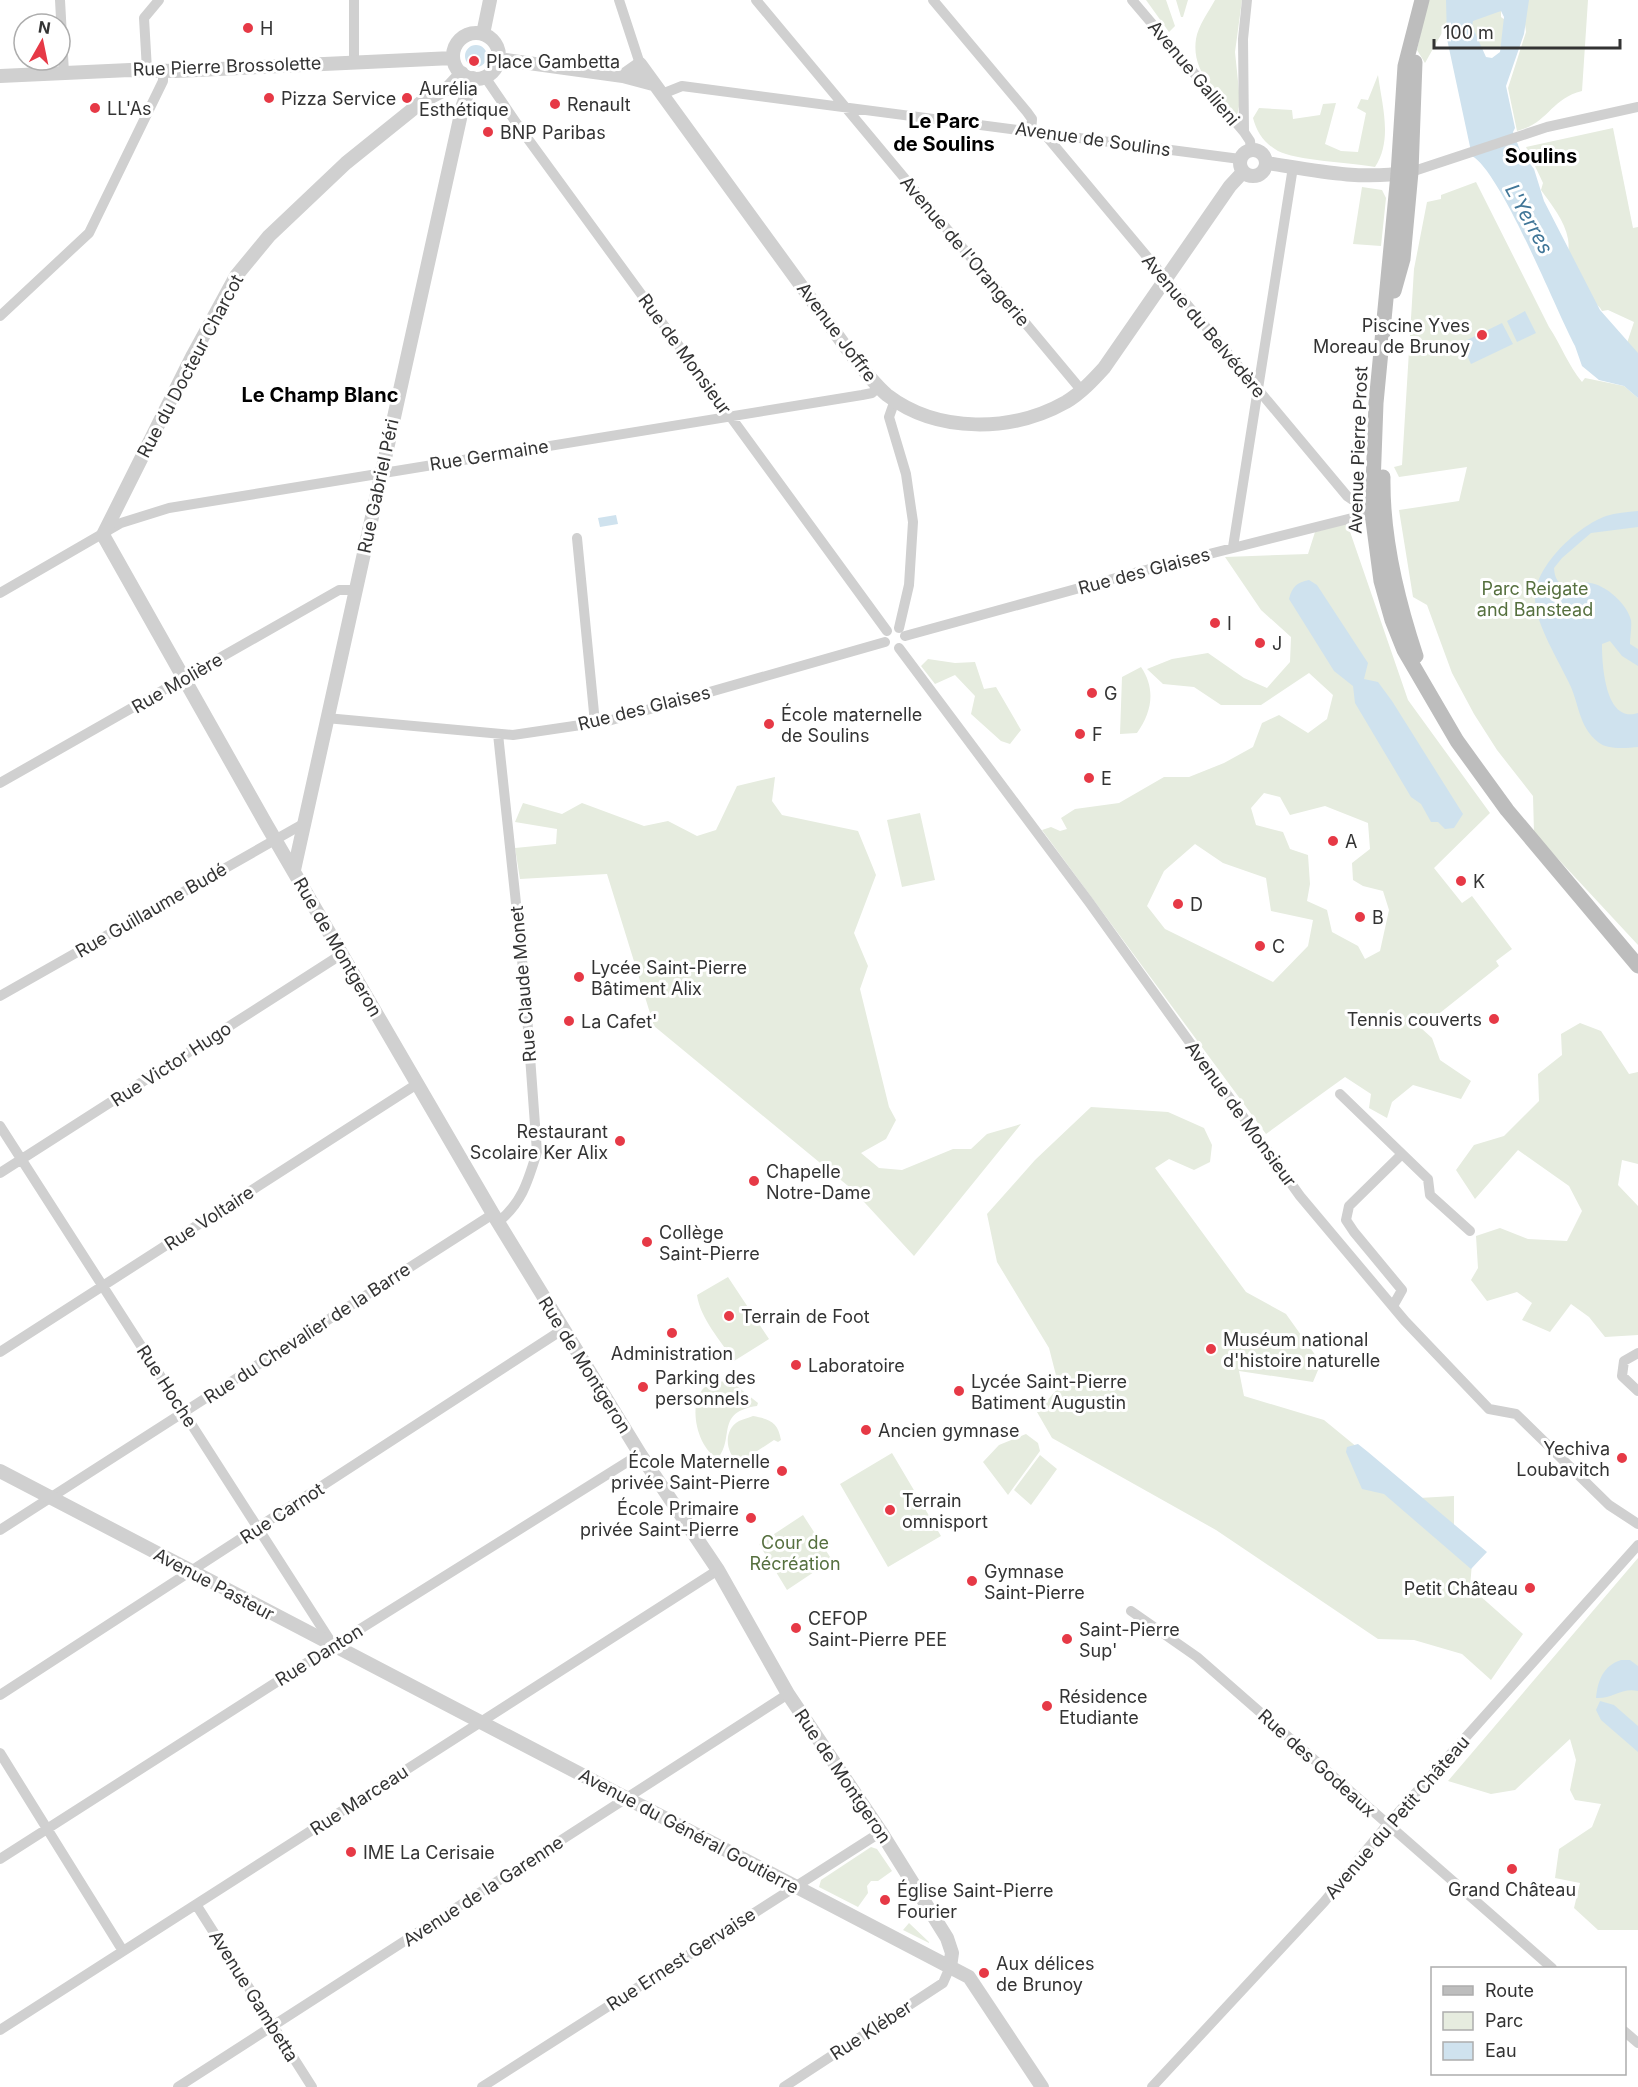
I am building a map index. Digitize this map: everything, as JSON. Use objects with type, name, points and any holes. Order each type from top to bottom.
[{"type":"main road","name":"Avenue Pierre Prost","points":[[1422,0],[1405,66],[1404,173],[1376,403],[1378,511],[1424,681],[1457,741],[1481,776],[1638,966]]},
{"type":"street","points":[[60,0],[64,74]]},
{"type":"street","points":[[147,70],[144,18],[159,0]]},
{"type":"street","points":[[354,0],[354,61]]},
{"type":"street","points":[[483,34],[490,0]]},
{"type":"street","points":[[619,0],[640,64],[623,76]]},
{"type":"street","name":"Avenue de l'Orangerie","points":[[756,0],[1082,390]]},
{"type":"street","points":[[933,0],[1027,112],[1032,119],[1031,131]]},
{"type":"street","name":"Avenue Gallieni","points":[[1132,0],[1244,132],[1250,141],[1251,149]]},
{"type":"street","points":[[1244,132],[1243,39],[1247,0]]},
{"type":"street","points":[[483,34],[497,46],[499,59],[494,70],[473,76],[453,58],[456,45],[464,36],[483,34]]},
{"type":"street","name":"Rue Pierre Brossolette","points":[[0,76],[453,58]]},
{"type":"street","points":[[499,59],[623,76],[657,89]]},
{"type":"street","name":"Avenue Joffre","points":[[640,64],[845,346],[879,387],[895,400],[941,419],[986,425],[1032,417],[1068,401],[1082,390],[1104,368],[1242,166]]},
{"type":"street","points":[[0,316],[89,233],[163,81],[163,71]]},
{"type":"street","name":"Rue de Monsieur","points":[[473,76],[516,124],[887,631]]},
{"type":"street","name":"Rue Gabriel Péri","points":[[303,824],[463,105],[473,76]]},
{"type":"street","name":"Rue du Docteur Charcot","points":[[103,535],[209,322],[243,268],[269,236],[346,163],[391,125],[423,101],[473,76]]},
{"type":"street","name":"Avenue de Soulins","points":[[657,89],[682,87],[1043,132],[1242,166]]},
{"type":"street","points":[[1267,163],[1368,176],[1404,173],[1548,127],[1638,107]]},
{"type":"street","name":"Avenue du Belvédère","points":[[1043,132],[1164,280],[1347,496],[1378,511]]},
{"type":"street","points":[[1251,149],[1262,152],[1267,163],[1260,174],[1251,176],[1242,166],[1244,153],[1251,149]]},
{"type":"street","points":[[1233,547],[1260,391],[1293,167]]},
{"type":"street","name":"Rue Germaine","points":[[0,593],[121,523],[169,508],[862,395],[872,393],[879,387]]},
{"type":"street","points":[[895,400],[889,417],[906,474],[913,522],[909,585],[902,632],[904,643],[899,648],[892,648],[885,642],[887,631],[902,632]]},
{"type":"street","name":"Rue des Glaises","points":[[902,632],[1378,511]]},
{"type":"street","name":"Rue de Montgeron","points":[[103,535],[276,840],[562,1330],[640,1454],[718,1570],[788,1694],[881,1832],[951,1945],[950,1967]]},
{"type":"street","points":[[577,538],[595,723]]},
{"type":"street","name":"Rue Molière","points":[[0,783],[339,590],[355,590]]},
{"type":"street","name":"Rue des Glaises","points":[[326,718],[498,734],[595,723],[885,642]]},
{"type":"street","name":"Avenue de Monsieur","points":[[899,648],[1089,902],[1300,1196],[1393,1306],[1489,1409],[1516,1414],[1609,1505],[1638,1524]]},
{"type":"street","name":"Rue Claude Monet","points":[[495,1218],[515,1209],[537,1152],[525,988],[498,734]]},
{"type":"street","name":"Rue de Montgeron","points":[[294,870],[303,824]]},
{"type":"street","name":"Rue Guillaume Budé","points":[[0,996],[303,824]]},
{"type":"street","name":"Rue Victor Hugo","points":[[0,1173],[342,954]]},
{"type":"street","name":"Rue Voltaire","points":[[0,1352],[417,1084]]},
{"type":"street","points":[[1340,1094],[1428,1179],[1430,1194],[1470,1231]]},
{"type":"street","name":"Rue Hoche","points":[[0,1126],[333,1646]]},
{"type":"street","points":[[1393,1306],[1402,1290],[1346,1220],[1349,1206],[1401,1155]]},
{"type":"street","name":"Rue du Chevalier de la Barre","points":[[0,1530],[495,1218]]},
{"type":"street","name":"Rue Carnot","points":[[0,1695],[562,1330]]},
{"type":"street","points":[[1638,1353],[1624,1361],[1622,1376],[1638,1391]]},
{"type":"street","name":"Rue Danton","points":[[0,1859],[333,1646],[640,1454]]},
{"type":"street","name":"Avenue Pasteur","points":[[0,1471],[428,1696]]},
{"type":"street","name":"Avenue du Petit Château","points":[[1152,2087],[1324,1902],[1387,1825],[1638,1545]]},
{"type":"street","name":"Rue Marceau","points":[[0,2030],[197,1906],[718,1570]]},
{"type":"street","name":"Rue des Godeaux","points":[[1131,1611],[1197,1657],[1551,1967]]},
{"type":"street","name":"Avenue de la Garenne","points":[[178,2087],[788,1694]]},
{"type":"street","name":"Avenue du Général Goutierre","points":[[428,1696],[950,1967]]},
{"type":"street","points":[[0,1753],[123,1951]]},
{"type":"street","name":"Rue Ernest Gervaise","points":[[482,2087],[881,1832]]},
{"type":"street","name":"Avenue Gambetta","points":[[197,1906],[312,2087]]},
{"type":"street","points":[[950,1967],[976,1984],[1042,2087]]},
{"type":"street","name":"Rue Kléber","points":[[784,2087],[943,1983],[950,1967]]},
{"type":"street","points":[[1626,2033],[1638,2043]]},
{"type":"green space","points":[[1146,0],[1166,0],[1175,26],[1169,32]]},
{"type":"green space","points":[[1176,0],[1188,0],[1183,17],[1181,17]]},
{"type":"green space","points":[[1215,0],[1242,0],[1235,52],[1240,101],[1237,116],[1207,81],[1197,62],[1197,34]]},
{"type":"green space","points":[[1428,0],[1453,0],[1447,24],[1425,63],[1417,50]]},
{"type":"green space","points":[[1522,0],[1588,0],[1582,91],[1563,100],[1528,127],[1517,131],[1508,88],[1526,32]]},
{"type":"green space","points":[[1501,10],[1501,17],[1505,20],[1501,46],[1496,49],[1480,47],[1465,18]]},
{"type":"green space","points":[[1378,75],[1384,110],[1385,134],[1384,145],[1375,167],[1310,159],[1278,151],[1262,137],[1253,118],[1259,108],[1292,110],[1293,119],[1320,115],[1323,104],[1336,103],[1325,144],[1341,151],[1358,152],[1366,113],[1357,108],[1361,99],[1368,100]]},
{"type":"green space","points":[[1613,128],[1633,228],[1638,227],[1638,362],[1625,349],[1634,322],[1608,310],[1602,311],[1595,303],[1576,291],[1572,285],[1568,271],[1568,243],[1564,226],[1541,190],[1543,183],[1526,147]]},
{"type":"green space","name":"Parc Reigate and Banstead","points":[[1476,182],[1549,327],[1582,382],[1585,378],[1624,386],[1638,398],[1638,945],[1534,833],[1533,796],[1497,750],[1474,714],[1452,673],[1427,605],[1413,597],[1399,510],[1459,501],[1467,467],[1399,477],[1394,467],[1402,465],[1414,269],[1427,202],[1441,199],[1441,195]]},
{"type":"green space","points":[[1362,187],[1382,190],[1386,198],[1381,246],[1353,244]]},
{"type":"green space","points":[[1347,523],[1408,700],[1490,813],[1434,868],[1462,903],[1472,896],[1512,949],[1496,961],[1499,966],[1421,1028],[1432,1038],[1440,1060],[1471,1081],[1461,1099],[1413,1085],[1392,1102],[1387,1118],[1369,1108],[1371,1094],[1345,1077],[1266,1134],[1042,830],[1051,827],[1060,831],[1067,829],[1061,818],[1075,809],[1119,803],[1164,777],[1189,777],[1224,763],[1253,747],[1262,723],[1279,715],[1308,733],[1327,719],[1333,695],[1309,673],[1261,705],[1221,705],[1194,687],[1163,684],[1147,669],[1172,659],[1208,653],[1244,678],[1267,688],[1290,662],[1291,637],[1261,610],[1225,557],[1308,554],[1315,532]],"holes":[[[1264,793],[1280,797],[1290,815],[1325,806],[1368,823],[1370,849],[1352,863],[1353,880],[1363,886],[1383,891],[1389,910],[1380,951],[1365,959],[1358,946],[1332,932],[1327,910],[1307,901],[1310,884],[1308,855],[1290,849],[1283,832],[1256,825],[1251,808]],[[1195,844],[1223,863],[1266,878],[1271,911],[1313,920],[1308,946],[1273,982],[1165,929],[1147,906],[1164,871]]]},
{"type":"green space","points":[[928,659],[955,663],[975,662],[984,689],[996,687],[1021,730],[1010,744],[1001,741],[971,714],[975,696],[955,675],[935,684],[921,666]]},
{"type":"green space","points":[[1141,667],[1149,684],[1149,709],[1137,733],[1120,734],[1122,677]]},
{"type":"green space","points":[[775,777],[772,801],[782,815],[858,831],[876,875],[854,933],[868,966],[860,989],[889,1107],[896,1120],[886,1139],[861,1153],[879,1168],[902,1170],[953,1149],[971,1149],[987,1134],[1021,1124],[914,1256],[853,1190],[654,1026],[607,874],[520,879],[515,848],[556,844],[557,829],[515,822],[523,803],[562,814],[582,803],[644,826],[668,821],[697,836],[716,830],[737,786]]},
{"type":"green space","points":[[920,813],[935,880],[902,887],[887,820]]},
{"type":"green space","points":[[1580,1023],[1601,1031],[1629,1074],[1638,1072],[1638,1164],[1622,1160],[1618,1185],[1638,1206],[1638,1335],[1605,1337],[1589,1317],[1571,1304],[1550,1332],[1522,1320],[1532,1303],[1517,1292],[1487,1301],[1471,1280],[1478,1268],[1476,1236],[1500,1228],[1528,1239],[1567,1241],[1582,1211],[1569,1186],[1518,1150],[1475,1199],[1456,1170],[1474,1145],[1504,1136],[1539,1101],[1538,1074],[1562,1055],[1561,1034]]},
{"type":"green space","points":[[1091,1107],[1168,1112],[1204,1128],[1212,1145],[1210,1162],[1194,1170],[1169,1159],[1155,1168],[1246,1292],[1286,1314],[1321,1363],[1313,1382],[1239,1371],[1244,1396],[1324,1420],[1419,1498],[1454,1496],[1454,1531],[1473,1551],[1470,1587],[1523,1634],[1491,1680],[1462,1654],[1414,1640],[1378,1639],[1216,1530],[1052,1438],[1037,1412],[1059,1387],[1049,1348],[997,1262],[987,1214],[1035,1160]]},
{"type":"green space","name":"Terrain de Foot","points":[[728,1277],[769,1339],[734,1361],[707,1321],[697,1295]]},
{"type":"green space","points":[[718,1381],[733,1383],[758,1403],[757,1406],[744,1409],[736,1414],[731,1420],[723,1450],[718,1458],[705,1446],[695,1414],[699,1394],[705,1387]]},
{"type":"green space","points":[[753,1416],[772,1422],[778,1429],[781,1440],[778,1442],[774,1440],[739,1463],[731,1453],[728,1436],[730,1430],[739,1421]]},
{"type":"green space","points":[[1026,1434],[1038,1443],[1040,1451],[1008,1495],[983,1462],[999,1445]]},
{"type":"green space","name":"Terrain omnisport","points":[[892,1453],[941,1536],[888,1567],[840,1484]]},
{"type":"green space","points":[[1040,1455],[1057,1469],[1031,1505],[1014,1490]]},
{"type":"green space","name":"Cour de Récréation","points":[[803,1515],[832,1560],[787,1590],[759,1544]]},
{"type":"green space","points":[[1638,1558],[1638,1930],[1598,1930],[1574,1908],[1580,1883],[1555,1878],[1559,1849],[1592,1827],[1601,1804],[1575,1800],[1570,1790],[1576,1760],[1570,1739],[1515,1790],[1491,1794],[1448,1781]]},
{"type":"green space","points":[[871,1847],[877,1849],[892,1871],[878,1881],[871,1881],[867,1886],[868,1893],[858,1907],[819,1887],[821,1880]]},
{"type":"green space","points":[[909,1923],[929,1942],[929,1943],[903,1930]]},
{"type":"water","name":"L'Yerres","points":[[1446,0],[1529,0],[1524,34],[1506,86],[1515,128],[1513,132],[1520,150],[1534,169],[1544,201],[1600,310],[1638,353],[1638,398],[1624,386],[1599,380],[1582,366],[1575,346],[1512,213],[1484,167],[1472,156],[1447,39]],"holes":[[[1501,11],[1504,17],[1500,52],[1492,58],[1486,57],[1472,26],[1473,21]]]},
{"type":"water","points":[[476,45],[484,48],[487,56],[484,64],[476,67],[468,64],[465,56],[468,48]]},
{"type":"water","points":[[1525,311],[1536,333],[1517,342],[1507,321]]},
{"type":"water","points":[[1502,323],[1513,344],[1471,364],[1461,343]]},
{"type":"water","points":[[1638,511],[1638,527],[1591,533],[1554,568],[1556,577],[1563,584],[1590,583],[1609,591],[1625,608],[1631,620],[1630,644],[1638,649],[1638,666],[1622,656],[1610,641],[1602,644],[1602,653],[1605,678],[1612,701],[1618,710],[1627,714],[1638,713],[1638,747],[1611,747],[1598,742],[1583,722],[1570,685],[1539,620],[1535,600],[1536,587],[1541,574],[1559,549],[1583,529],[1606,516]]},
{"type":"water","points":[[616,515],[618,524],[600,527],[598,518]]},
{"type":"water","points":[[1309,580],[1317,585],[1368,663],[1364,679],[1378,682],[1392,701],[1463,814],[1454,828],[1445,829],[1438,822],[1431,822],[1421,804],[1411,797],[1355,703],[1353,686],[1334,671],[1289,599],[1296,586]]},
{"type":"water","points":[[1358,1444],[1487,1552],[1471,1569],[1384,1494],[1362,1489],[1346,1452],[1347,1447]]},
{"type":"water","points":[[1621,1660],[1630,1660],[1638,1666],[1638,1691],[1632,1690],[1596,1698],[1602,1674]]},
{"type":"water","points":[[1600,1701],[1614,1705],[1638,1726],[1638,1752],[1601,1720],[1596,1710]]},
{"type":"place","name":"H","points":[[248,28]]},
{"type":"place","name":"Place Gambetta","points":[[474,61]]},
{"type":"place","name":"Pizza Service","points":[[269,98]]},
{"type":"place","name":"Aurélia Esthétique","points":[[407,98]]},
{"type":"place","name":"Renault","points":[[555,104]]},
{"type":"place","name":"LL'As","points":[[95,108]]},
{"type":"place","name":"BNP Paribas","points":[[488,132]]},
{"type":"place","name":"Piscine Yves Moreau de Brunoy","points":[[1482,335]]},
{"type":"place","name":"I","points":[[1215,623]]},
{"type":"place","name":"J","points":[[1260,643]]},
{"type":"place","name":"G","points":[[1092,693]]},
{"type":"place","name":"École maternelle de Soulins","points":[[769,724]]},
{"type":"place","name":"F","points":[[1080,734]]},
{"type":"place","name":"E","points":[[1089,778]]},
{"type":"place","name":"A","points":[[1333,841]]},
{"type":"place","name":"K","points":[[1461,881]]},
{"type":"place","name":"D","points":[[1178,904]]},
{"type":"place","name":"B","points":[[1360,917]]},
{"type":"place","name":"C","points":[[1260,946]]},
{"type":"place","name":"Lycée Saint-Pierre Bâtiment Alix","points":[[579,977]]},
{"type":"place","name":"Tennis couverts","points":[[1494,1019]]},
{"type":"place","name":"La Cafet'","points":[[569,1021]]},
{"type":"place","name":"Restaurant Scolaire Ker Alix","points":[[620,1141]]},
{"type":"place","name":"Chapelle Notre-Dame","points":[[754,1181]]},
{"type":"place","name":"Collège Saint-Pierre","points":[[647,1242]]},
{"type":"place","name":"Terrain de Foot","points":[[729,1316]]},
{"type":"place","name":"Administration","points":[[672,1333]]},
{"type":"place","name":"Muséum national d'histoire naturelle","points":[[1211,1349]]},
{"type":"place","name":"Laboratoire","points":[[796,1365]]},
{"type":"place","name":"Parking des personnels","points":[[643,1387]]},
{"type":"place","name":"Lycée Saint-Pierre Batiment Augustin","points":[[959,1391]]},
{"type":"place","name":"Ancien gymnase","points":[[866,1430]]},
{"type":"place","name":"Yechiva Loubavitch","points":[[1622,1458]]},
{"type":"place","name":"École Maternelle privée Saint-Pierre","points":[[782,1471]]},
{"type":"place","name":"Terrain omnisport","points":[[890,1510]]},
{"type":"place","name":"École Primaire privée Saint-Pierre","points":[[751,1518]]},
{"type":"place","name":"Gymnase Saint-Pierre","points":[[972,1581]]},
{"type":"place","name":"Petit Château","points":[[1530,1588]]},
{"type":"place","name":"CEFOP Saint-Pierre PEE","points":[[796,1628]]},
{"type":"place","name":"Saint-Pierre Sup'","points":[[1067,1639]]},
{"type":"place","name":"Résidence Etudiante","points":[[1047,1706]]},
{"type":"place","name":"IME La Cerisaie","points":[[351,1852]]},
{"type":"place","name":"Grand Château","points":[[1512,1869]]},
{"type":"place","name":"Église Saint-Pierre Fourier","points":[[885,1900]]},
{"type":"place","name":"Aux délices de Brunoy","points":[[984,1973]]},
{"type":"district","name":"Le Parc de Soulins","points":[[944,132]]},
{"type":"district","name":"Soulins","points":[[1541,156]]},
{"type":"district","name":"Le Champ Blanc","points":[[320,395]]}]
